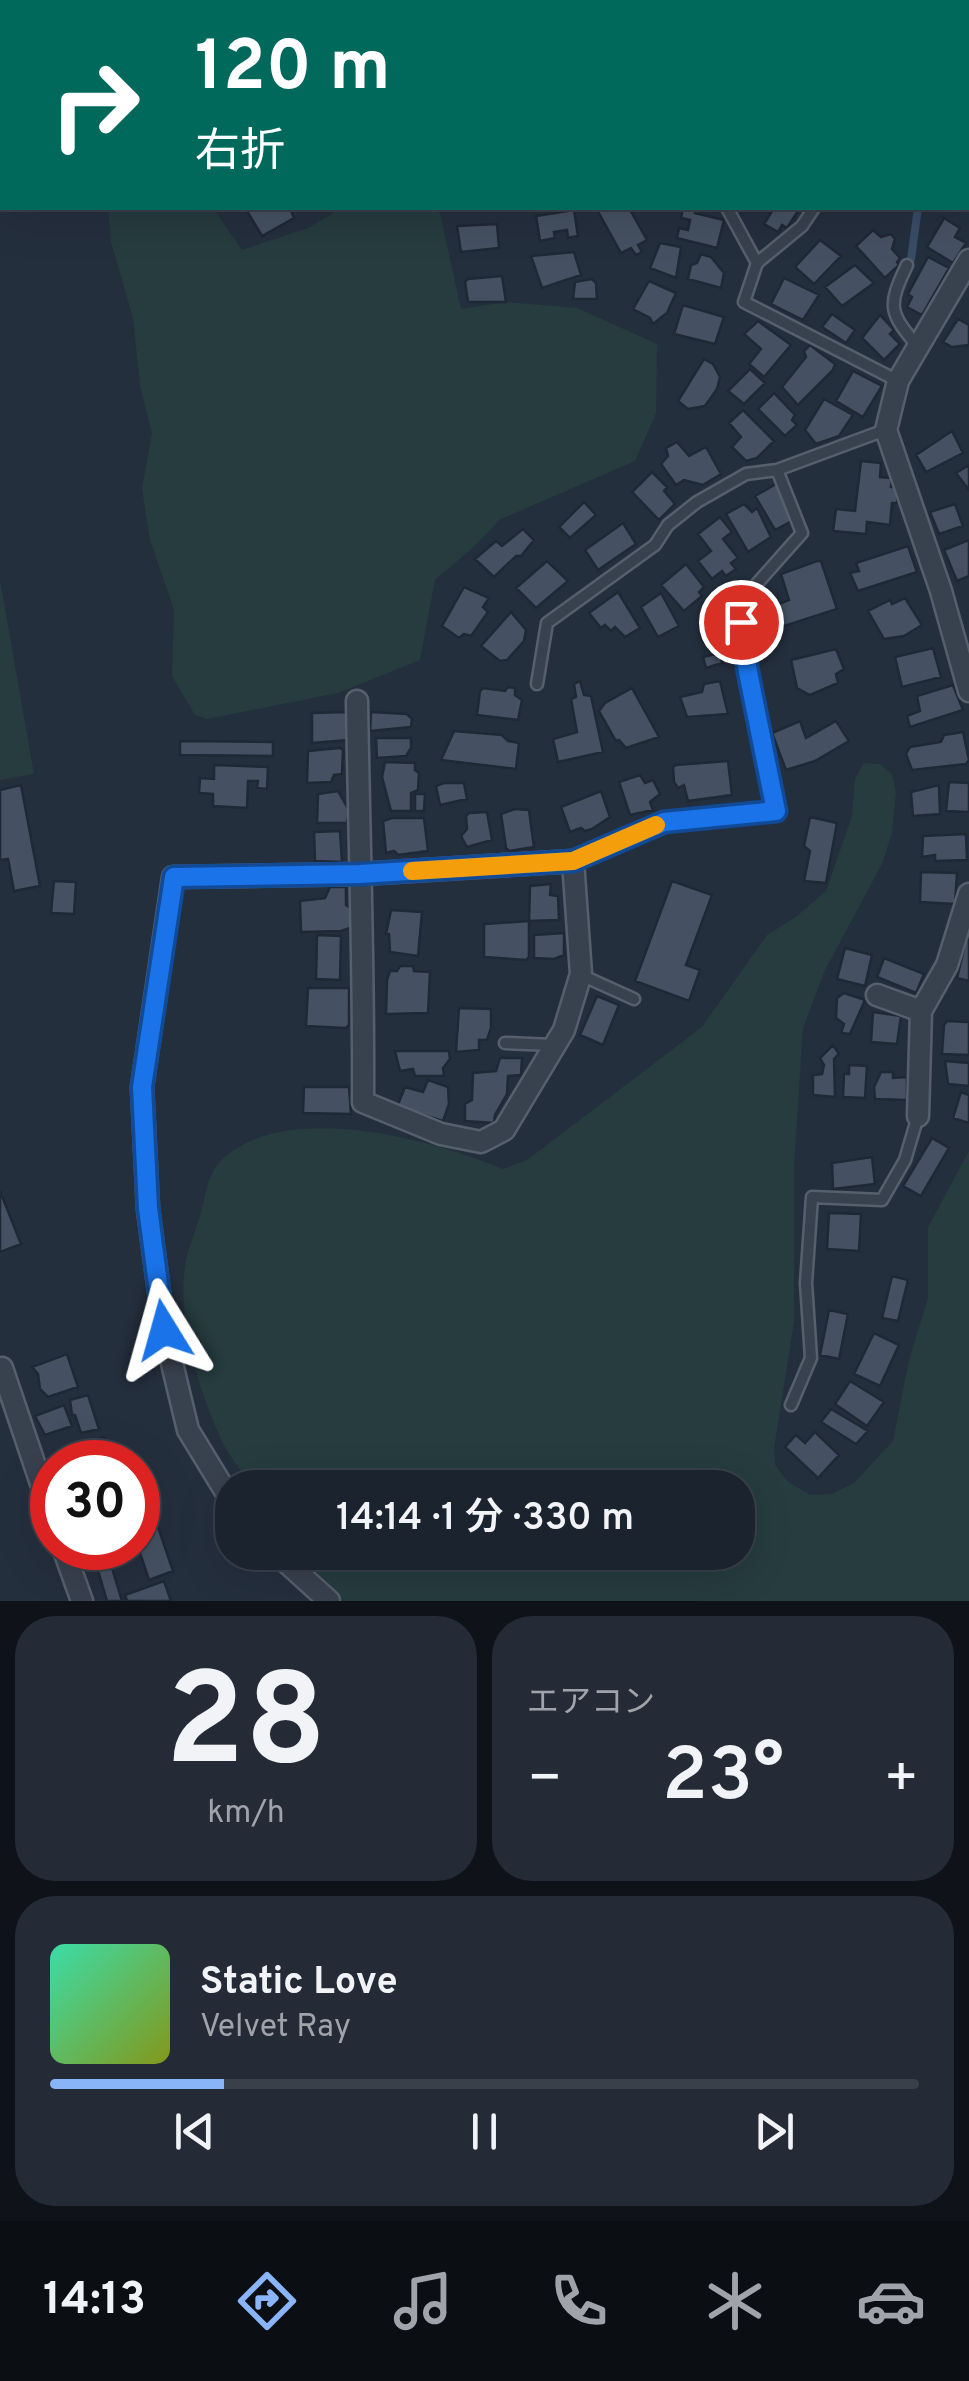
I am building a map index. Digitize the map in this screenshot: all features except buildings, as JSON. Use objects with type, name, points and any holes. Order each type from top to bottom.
[{"type":"street","points":[[969,260],[898,381],[886,430],[941,591],[969,691]]},
{"type":"street","points":[[215,1474],[188,1430],[164,1330],[148,1208],[142,1087],[174,877],[360,874],[573,861],[580,974],[564,1030],[504,1130],[481,1142],[441,1134],[363,1102],[360,874],[357,701]]},
{"type":"street","points":[[918,1116],[921,1011],[946,965],[969,894]]},
{"type":"street","points":[[877,995],[921,1011]]},
{"type":"street","points":[[2,1368],[30,1451]]},
{"type":"street","points":[[71,1570],[82,1601]]},
{"type":"street","points":[[294,1570],[329,1601]]},
{"type":"lane","points":[[727,210],[757,263]]},
{"type":"lane","points":[[813,210],[802,226],[757,263],[744,302],[898,381]]},
{"type":"lane","points":[[908,265],[894,291],[891,308],[919,348]]},
{"type":"lane","points":[[537,684],[546,623],[655,545],[668,525],[697,502],[746,474],[777,470],[886,430]]},
{"type":"lane","points":[[746,597],[802,533],[777,470]]},
{"type":"lane","points":[[573,861],[664,822],[776,811],[741,622]]},
{"type":"lane","points":[[580,974],[634,999]]},
{"type":"lane","points":[[506,1043],[554,1046]]},
{"type":"lane","points":[[791,1406],[811,1358],[806,1283],[812,1196],[882,1200],[905,1160],[918,1116]]},
{"type":"green space","points":[[108,210],[214,210],[242,250],[308,228],[339,210],[440,213],[461,309],[506,302],[577,308],[657,344],[656,413],[635,461],[499,520],[435,580],[420,660],[338,693],[207,719],[195,715],[172,676],[174,610],[150,540],[142,488],[152,433],[140,385],[133,318],[111,242]]},
{"type":"green space","points":[[0,580],[34,774],[0,780]]},
{"type":"green space","points":[[864,763],[880,764],[892,774],[896,792],[892,833],[882,864],[825,970],[803,1028],[794,1166],[794,1322],[774,1449],[775,1465],[787,1481],[810,1495],[832,1494],[854,1483],[893,1441],[909,1360],[928,1298],[928,1227],[969,1151],[969,1601],[344,1601],[315,1570],[755,1570],[755,1470],[241,1470],[226,1449],[206,1403],[184,1311],[186,1261],[214,1169],[226,1156],[254,1140],[287,1131],[324,1128],[402,1138],[503,1169],[527,1160],[702,1027],[767,935],[826,891],[852,816],[855,779]]},
{"type":"waterway","points":[[911,259],[918,210]]},
{"type":"slow traffic","points":[[412,871],[573,861],[656,825]]},
{"type":"route","points":[[164,1330],[148,1208],[142,1087],[174,877],[360,874],[573,861],[664,822],[776,811],[741,622]]}]
